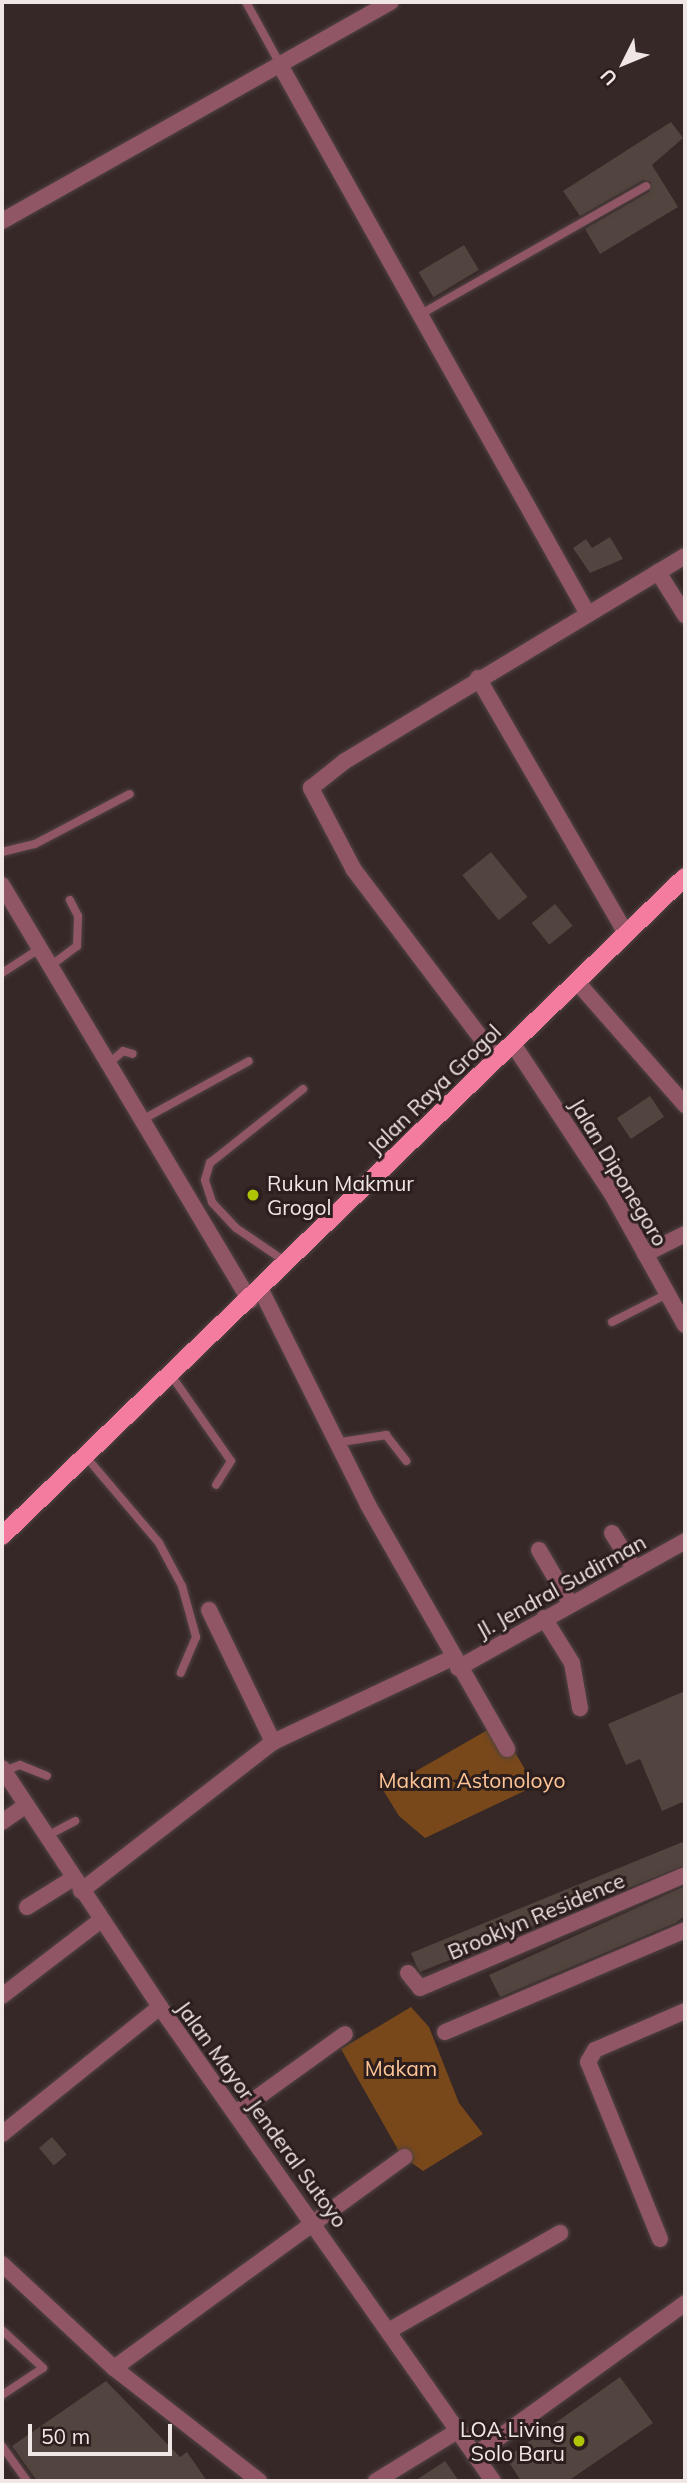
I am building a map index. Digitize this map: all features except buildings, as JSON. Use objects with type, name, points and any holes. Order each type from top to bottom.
[{"type":"main road","name":"Jalan Raya Grogol","points":[[2,1536],[173,1378],[496,1059],[685,877]]},
{"type":"street","points":[[2,222],[390,2]]},
{"type":"street","points":[[280,65],[587,614]]},
{"type":"street","points":[[496,1059],[402,941],[312,794],[323,775],[478,678],[685,556]]},
{"type":"street","points":[[658,572],[685,615]]},
{"type":"street","points":[[478,678],[625,933]]},
{"type":"street","points":[[2,885],[140,1121],[255,1296],[341,1442],[455,1663],[507,1749]]},
{"type":"street","points":[[576,982],[685,1105]]},
{"type":"street","name":"Jalan Diponegoro","points":[[513,1044],[645,1254],[685,1325]]},
{"type":"street","points":[[645,1254],[685,1234]]},
{"type":"street","points":[[612,1533],[634,1567]]},
{"type":"street","name":"Jl. Jendral Sudirman","points":[[27,1906],[77,1885],[273,1742],[455,1663],[685,1541]]},
{"type":"street","points":[[539,1550],[570,1603]]},
{"type":"street","points":[[209,1610],[273,1742]]},
{"type":"street","points":[[544,1618],[572,1663],[580,1708]]},
{"type":"street","name":"Jalan Mayor Jenderal Sutoyo","points":[[3,1770],[44,1837],[160,2007],[315,2221],[493,2481]]},
{"type":"street","points":[[2,1822],[25,1806]]},
{"type":"street","name":"Brooklyn Residence","points":[[408,1973],[420,1988],[685,1875]]},
{"type":"street","points":[[2,1996],[101,1920]]},
{"type":"street","points":[[445,2032],[685,1930]]},
{"type":"street","points":[[2,2134],[160,2007]]},
{"type":"street","points":[[660,2239],[589,2062],[595,2050],[685,2011]]},
{"type":"street","points":[[237,2112],[345,2034]]},
{"type":"street","points":[[114,2368],[404,2157]]},
{"type":"street","points":[[390,2330],[559,2233]]},
{"type":"street","points":[[2,2264],[114,2368],[259,2481]]},
{"type":"street","points":[[476,2454],[684,2307]]},
{"type":"street","points":[[376,2481],[459,2430]]},
{"type":"lane","points":[[246,2],[280,65]]},
{"type":"lane","points":[[421,314],[646,186]]},
{"type":"lane","points":[[2,852],[35,844],[130,794]]},
{"type":"lane","points":[[49,967],[77,946],[78,916],[70,900]]},
{"type":"lane","points":[[2,973],[39,949]]},
{"type":"lane","points":[[107,1065],[123,1051],[133,1054]]},
{"type":"lane","points":[[140,1121],[249,1061]]},
{"type":"lane","points":[[288,1264],[236,1228],[212,1202],[205,1180],[210,1163],[303,1089]]},
{"type":"lane","points":[[612,1322],[667,1294]]},
{"type":"lane","points":[[173,1378],[231,1461],[216,1485]]},
{"type":"lane","points":[[341,1442],[386,1435],[407,1461]]},
{"type":"lane","points":[[87,1458],[159,1543],[182,1586],[196,1637],[181,1673]]},
{"type":"lane","points":[[3,1770],[20,1765],[47,1776]]},
{"type":"lane","points":[[44,1837],[75,1821]]},
{"type":"lane","points":[[2,2329],[43,2368],[2,2395]]},
{"type":"lane","points":[[2,2446],[27,2481]]},
{"type":"green space","name":"Makam Astonoloyo","points":[[498,1724],[535,1786],[425,1838],[399,1816],[383,1790]]},
{"type":"green space","name":"Makam","points":[[411,2007],[429,2027],[459,2103],[483,2134],[423,2171],[401,2155],[341,2049]]},
{"type":"place","name":"Rukun Makmur Grogol","points":[[253,1195]]},
{"type":"place","name":"LOA Living Solo Baru","points":[[579,2441]]}]
